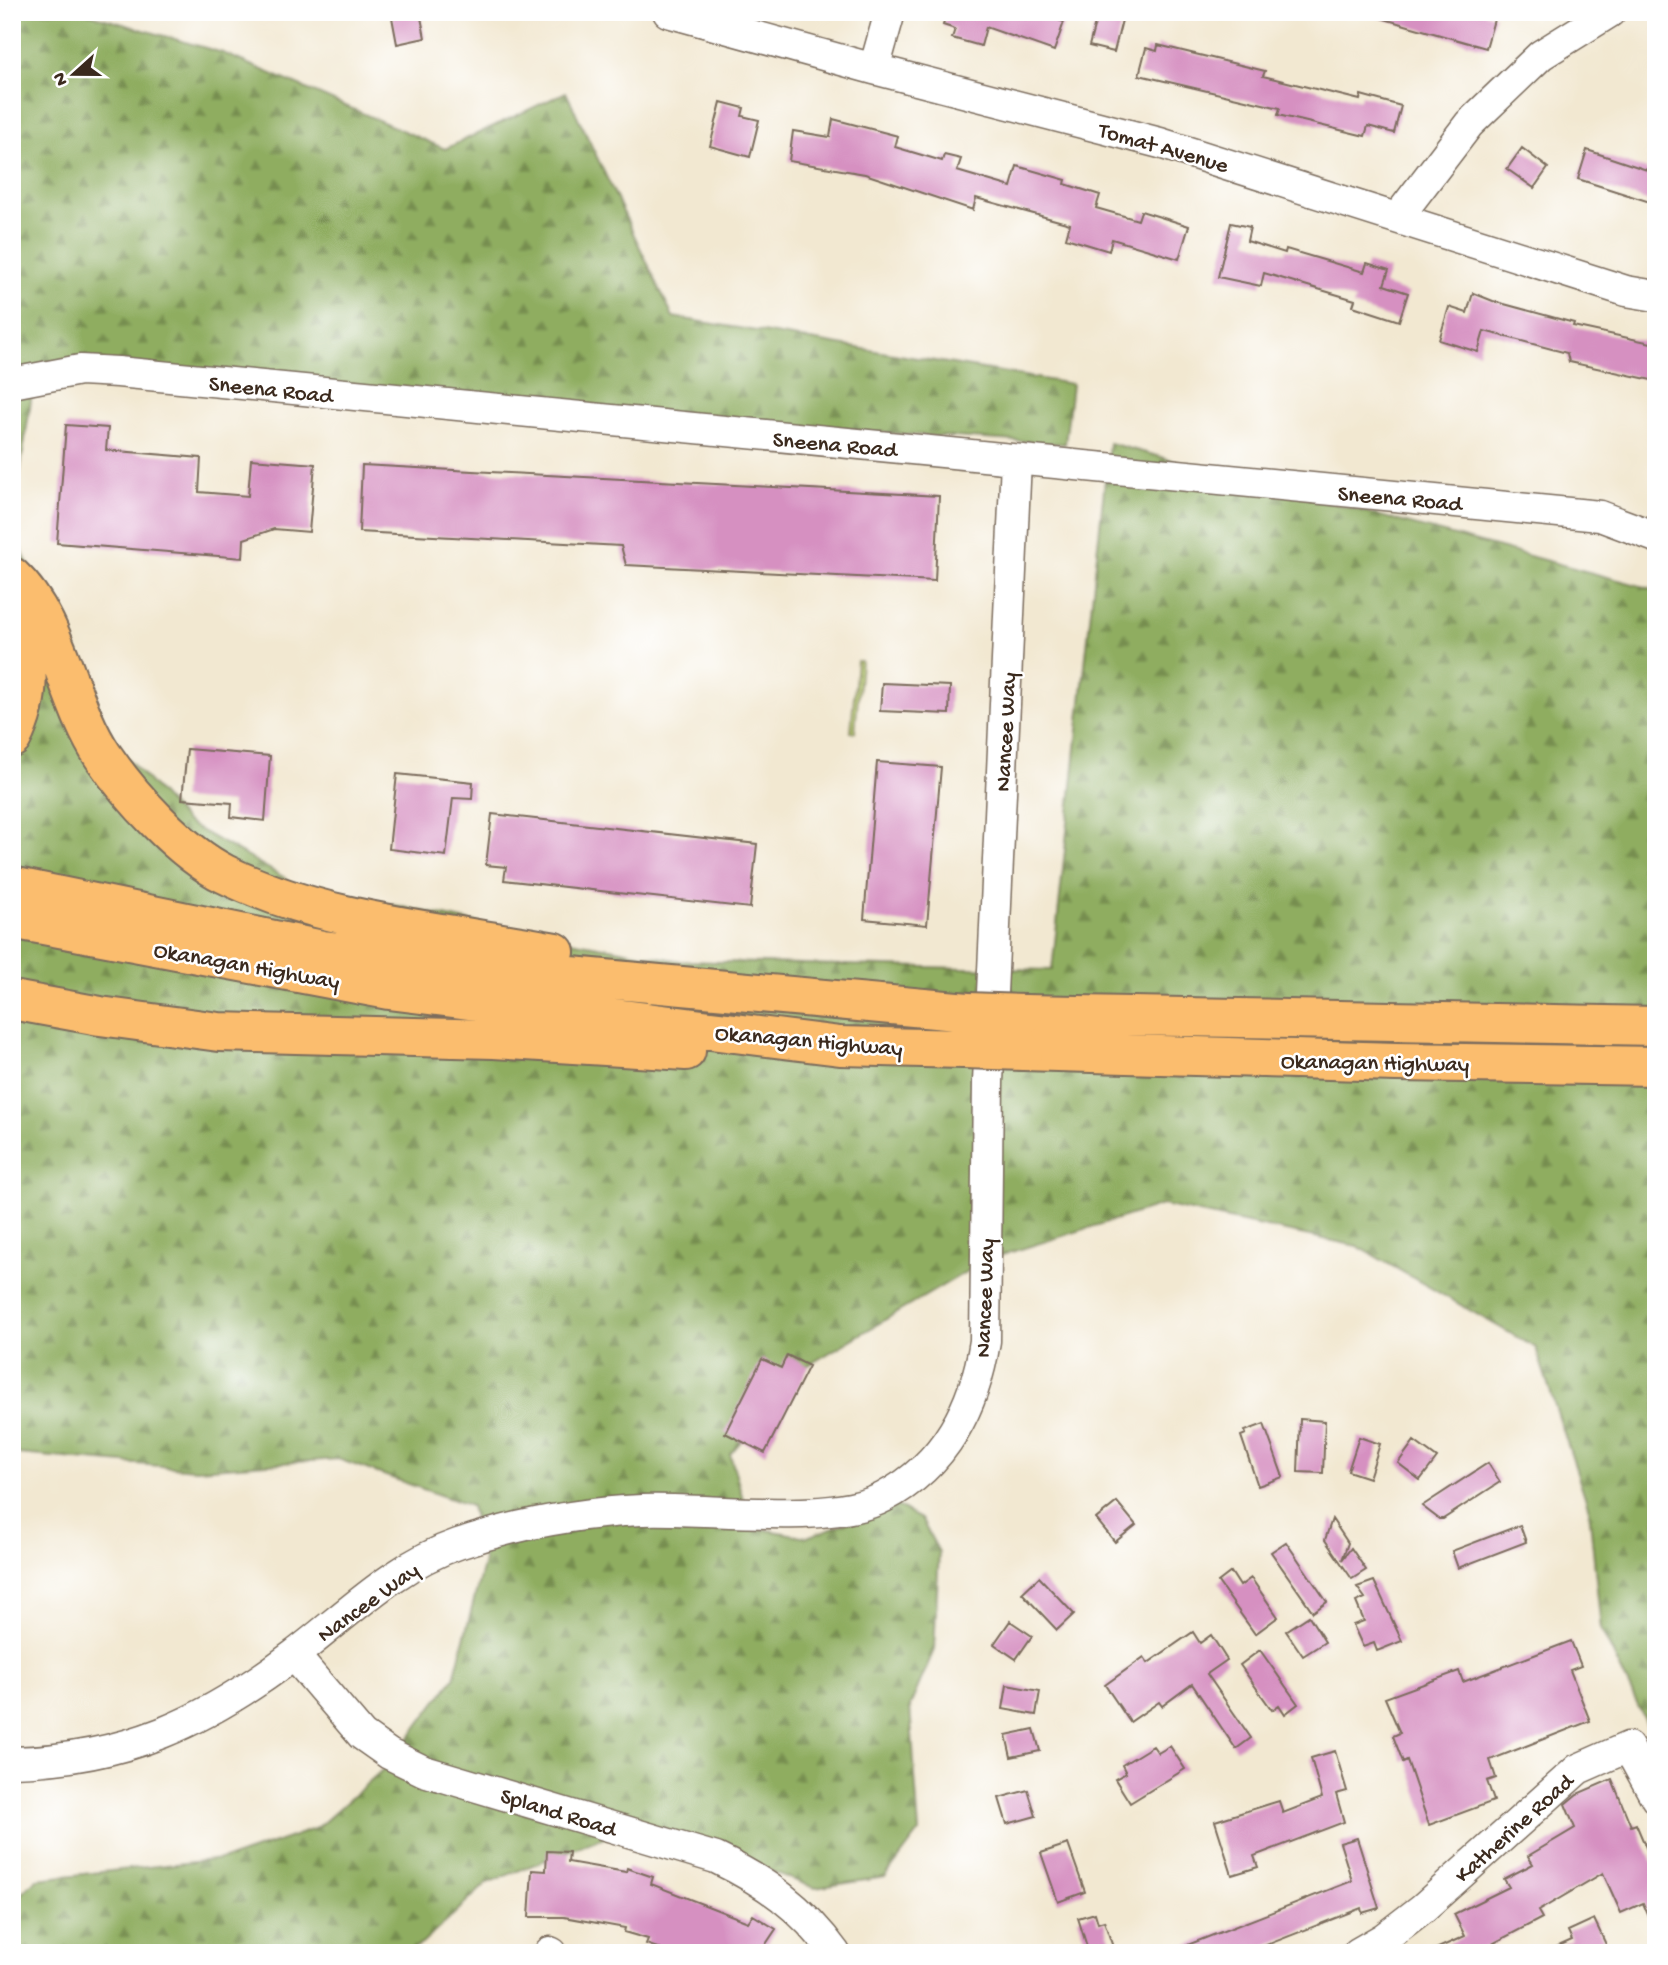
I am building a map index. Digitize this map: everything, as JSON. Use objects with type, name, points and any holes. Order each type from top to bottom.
[{"type":"highway","points":[[12,577],[37,610],[73,698],[103,757],[183,845],[223,873],[291,901],[399,927],[559,953],[661,982]]},
{"type":"highway","points":[[12,620],[24,651],[27,672],[25,708],[12,738]]},
{"type":"highway","name":"Okanagan Highway","points":[[12,886],[323,950],[451,965],[661,982],[966,1031],[1656,1066]]},
{"type":"highway","name":"Okanagan Highway","points":[[12,919],[389,990],[841,1046],[966,1031]]},
{"type":"highway","points":[[12,1000],[100,1016],[219,1032],[494,1039],[683,1051],[841,1046]]},
{"type":"highway","name":"Okanagan Highway","points":[[1023,1033],[1656,1026]]},
{"type":"street","name":"Tomat Avenue","points":[[668,12],[1160,143],[1626,290],[1656,296]]},
{"type":"street","points":[[874,69],[891,12]]},
{"type":"street","points":[[1398,217],[1469,124],[1532,64],[1610,12]]},
{"type":"street","name":"Sneena Road","points":[[12,383],[80,370],[118,372],[1600,516],[1656,537]]},
{"type":"street","name":"Nancee Way","points":[[12,1762],[82,1757],[159,1736],[214,1709],[294,1655],[376,1588],[454,1545],[541,1521],[639,1510],[812,1513],[860,1507],[904,1484],[929,1464],[954,1435],[980,1374],[985,1341],[988,1082],[1016,460]]},
{"type":"street","name":"Spland Road","points":[[294,1655],[362,1735],[389,1754],[424,1771],[716,1858],[760,1879],[799,1910],[835,1953]]},
{"type":"street","name":"Katherine Road","points":[[1358,1953],[1384,1938],[1423,1908],[1565,1779],[1593,1761],[1628,1747],[1656,1798]]},
{"type":"green space","points":[[12,12],[82,12],[223,53],[445,149],[566,92],[673,317],[1072,384],[1065,444],[85,383],[32,394],[12,523]]},
{"type":"green space","points":[[1109,443],[1656,590],[1656,1743],[1601,1629],[1589,1509],[1536,1348],[1357,1246],[1162,1205],[986,1260],[802,1369],[730,1454],[751,1527],[807,1537],[895,1505],[921,1519],[939,1552],[934,1650],[910,1706],[919,1832],[885,1877],[815,1888],[691,1840],[604,1837],[487,1883],[422,1944],[404,1953],[12,1953],[12,1902],[37,1879],[231,1858],[317,1828],[388,1765],[454,1678],[484,1561],[471,1506],[338,1459],[196,1469],[18,1454],[12,1449],[12,530],[109,738],[186,822],[294,883],[499,928],[681,961],[1052,970]]},
{"type":"green space","points":[[857,661],[861,661],[855,732],[851,732]]},
{"type":"building","points":[[391,12],[420,12],[425,38],[397,44]]},
{"type":"building","points":[[947,12],[1037,12],[1064,22],[1054,51],[986,27],[981,46],[952,38],[955,29],[943,25]]},
{"type":"building","points":[[1098,12],[1123,16],[1114,52],[1089,46]]},
{"type":"building","points":[[1377,12],[1483,12],[1495,16],[1486,48],[1377,17]]},
{"type":"building","points":[[1158,45],[1265,71],[1263,76],[1360,100],[1361,95],[1401,106],[1394,133],[1368,126],[1365,136],[1278,115],[1280,108],[1139,75],[1146,48],[1157,51]]},
{"type":"building","points":[[721,102],[744,108],[742,116],[759,120],[750,157],[710,146]]},
{"type":"building","points":[[833,119],[898,136],[895,147],[942,161],[944,155],[961,159],[957,171],[1011,187],[1017,166],[1066,180],[1065,184],[1100,195],[1096,208],[1138,220],[1141,211],[1189,226],[1179,259],[1112,239],[1109,251],[1066,238],[1070,224],[976,198],[973,210],[865,174],[789,161],[793,131],[830,137]]},
{"type":"building","points":[[1522,148],[1548,168],[1534,188],[1507,169]]},
{"type":"building","points":[[1587,150],[1656,173],[1656,204],[1578,179]]},
{"type":"building","points":[[1231,223],[1250,227],[1247,241],[1285,253],[1286,249],[1364,272],[1367,263],[1389,270],[1384,285],[1408,293],[1399,321],[1353,306],[1355,300],[1264,273],[1261,286],[1218,277]]},
{"type":"building","points":[[1473,293],[1574,323],[1573,326],[1656,344],[1656,381],[1569,362],[1567,353],[1484,331],[1478,352],[1439,340],[1449,307],[1467,313]]},
{"type":"building","points":[[66,425],[108,428],[106,450],[201,458],[199,492],[248,496],[251,459],[315,464],[309,532],[274,529],[244,539],[243,558],[57,543]]},
{"type":"building","points":[[362,465],[939,496],[935,581],[626,565],[621,546],[359,532]]},
{"type":"building","points":[[882,683],[950,686],[949,714],[880,711]]},
{"type":"building","points":[[187,749],[270,756],[265,821],[231,817],[232,803],[182,799]]},
{"type":"building","points":[[877,762],[941,767],[927,925],[864,919]]},
{"type":"building","points":[[397,774],[473,782],[472,799],[453,798],[446,856],[389,849]]},
{"type":"building","points":[[492,814],[757,844],[750,908],[504,880],[506,867],[486,865]]},
{"type":"building","points":[[787,1355],[809,1366],[765,1453],[725,1433],[762,1359],[781,1368]]},
{"type":"building","points":[[1300,1419],[1325,1421],[1323,1473],[1298,1472]]},
{"type":"building","points":[[1264,1424],[1283,1477],[1258,1486],[1241,1436],[1246,1434],[1245,1431]]},
{"type":"building","points":[[1359,1437],[1380,1444],[1369,1478],[1348,1471]]},
{"type":"building","points":[[1414,1441],[1437,1458],[1420,1480],[1398,1463]]},
{"type":"building","points":[[1488,1463],[1500,1482],[1443,1519],[1439,1519],[1422,1506]]},
{"type":"building","points":[[1117,1502],[1136,1525],[1115,1542],[1096,1519]]},
{"type":"building","points":[[1332,1519],[1348,1543],[1342,1560],[1351,1548],[1366,1570],[1352,1579],[1325,1540]]},
{"type":"building","points":[[1520,1525],[1526,1542],[1458,1568],[1452,1551]]},
{"type":"building","points":[[1286,1542],[1327,1602],[1313,1612],[1271,1552]]},
{"type":"building","points":[[1231,1572],[1240,1586],[1251,1578],[1278,1617],[1255,1634],[1218,1582]]},
{"type":"building","points":[[1039,1577],[1074,1614],[1057,1630],[1022,1593]]},
{"type":"building","points":[[1374,1581],[1402,1641],[1377,1651],[1374,1643],[1363,1647],[1353,1625],[1364,1621],[1356,1602],[1365,1598],[1357,1587]]},
{"type":"building","points":[[1309,1616],[1325,1642],[1303,1656],[1286,1631]]},
{"type":"building","points":[[1010,1621],[1032,1636],[1016,1659],[994,1644]]},
{"type":"building","points":[[1193,1632],[1200,1643],[1211,1635],[1227,1660],[1207,1674],[1251,1738],[1236,1749],[1192,1684],[1162,1706],[1159,1702],[1130,1722],[1105,1685],[1144,1657],[1148,1663]]},
{"type":"building","points":[[1571,1641],[1581,1666],[1570,1670],[1590,1721],[1490,1760],[1496,1778],[1487,1781],[1494,1801],[1429,1825],[1407,1760],[1403,1762],[1393,1736],[1400,1733],[1385,1698],[1459,1671],[1463,1682]]},
{"type":"building","points":[[1260,1650],[1298,1704],[1285,1714],[1279,1705],[1272,1710],[1240,1665]]},
{"type":"building","points":[[1007,1685],[1040,1691],[1036,1715],[1003,1709]]},
{"type":"building","points":[[1034,1729],[1040,1751],[1011,1757],[1006,1735]]},
{"type":"building","points":[[1153,1746],[1158,1753],[1170,1746],[1185,1769],[1130,1803],[1115,1779],[1126,1773],[1122,1765]]},
{"type":"building","points":[[1335,1751],[1347,1791],[1336,1794],[1344,1822],[1254,1856],[1258,1867],[1232,1875],[1215,1821],[1279,1801],[1283,1813],[1322,1798],[1311,1758]]},
{"type":"building","points":[[1612,1779],[1631,1826],[1636,1824],[1656,1871],[1656,1933],[1643,1903],[1621,1913],[1603,1873],[1538,1911],[1542,1918],[1475,1953],[1427,1953],[1465,1936],[1454,1914],[1509,1887],[1504,1879],[1533,1864],[1528,1856],[1575,1828],[1565,1804],[1577,1794]]},
{"type":"building","points":[[1028,1790],[1036,1816],[1007,1824],[999,1798]]},
{"type":"building","points":[[1357,1838],[1379,1908],[1362,1913],[1361,1908],[1246,1953],[1167,1953],[1352,1881],[1340,1843]]},
{"type":"building","points":[[1068,1844],[1085,1892],[1058,1902],[1041,1853]]},
{"type":"building","points":[[547,1851],[569,1852],[568,1862],[626,1872],[627,1868],[653,1877],[651,1884],[748,1922],[753,1915],[776,1929],[760,1953],[672,1953],[646,1944],[648,1939],[624,1932],[625,1928],[564,1917],[529,1917],[532,1870],[546,1871]]},
{"type":"building","points":[[1095,1913],[1098,1923],[1104,1921],[1115,1953],[1089,1953],[1078,1918]]},
{"type":"building","points":[[1594,1919],[1610,1953],[1543,1953],[1572,1940],[1568,1931]]}]
